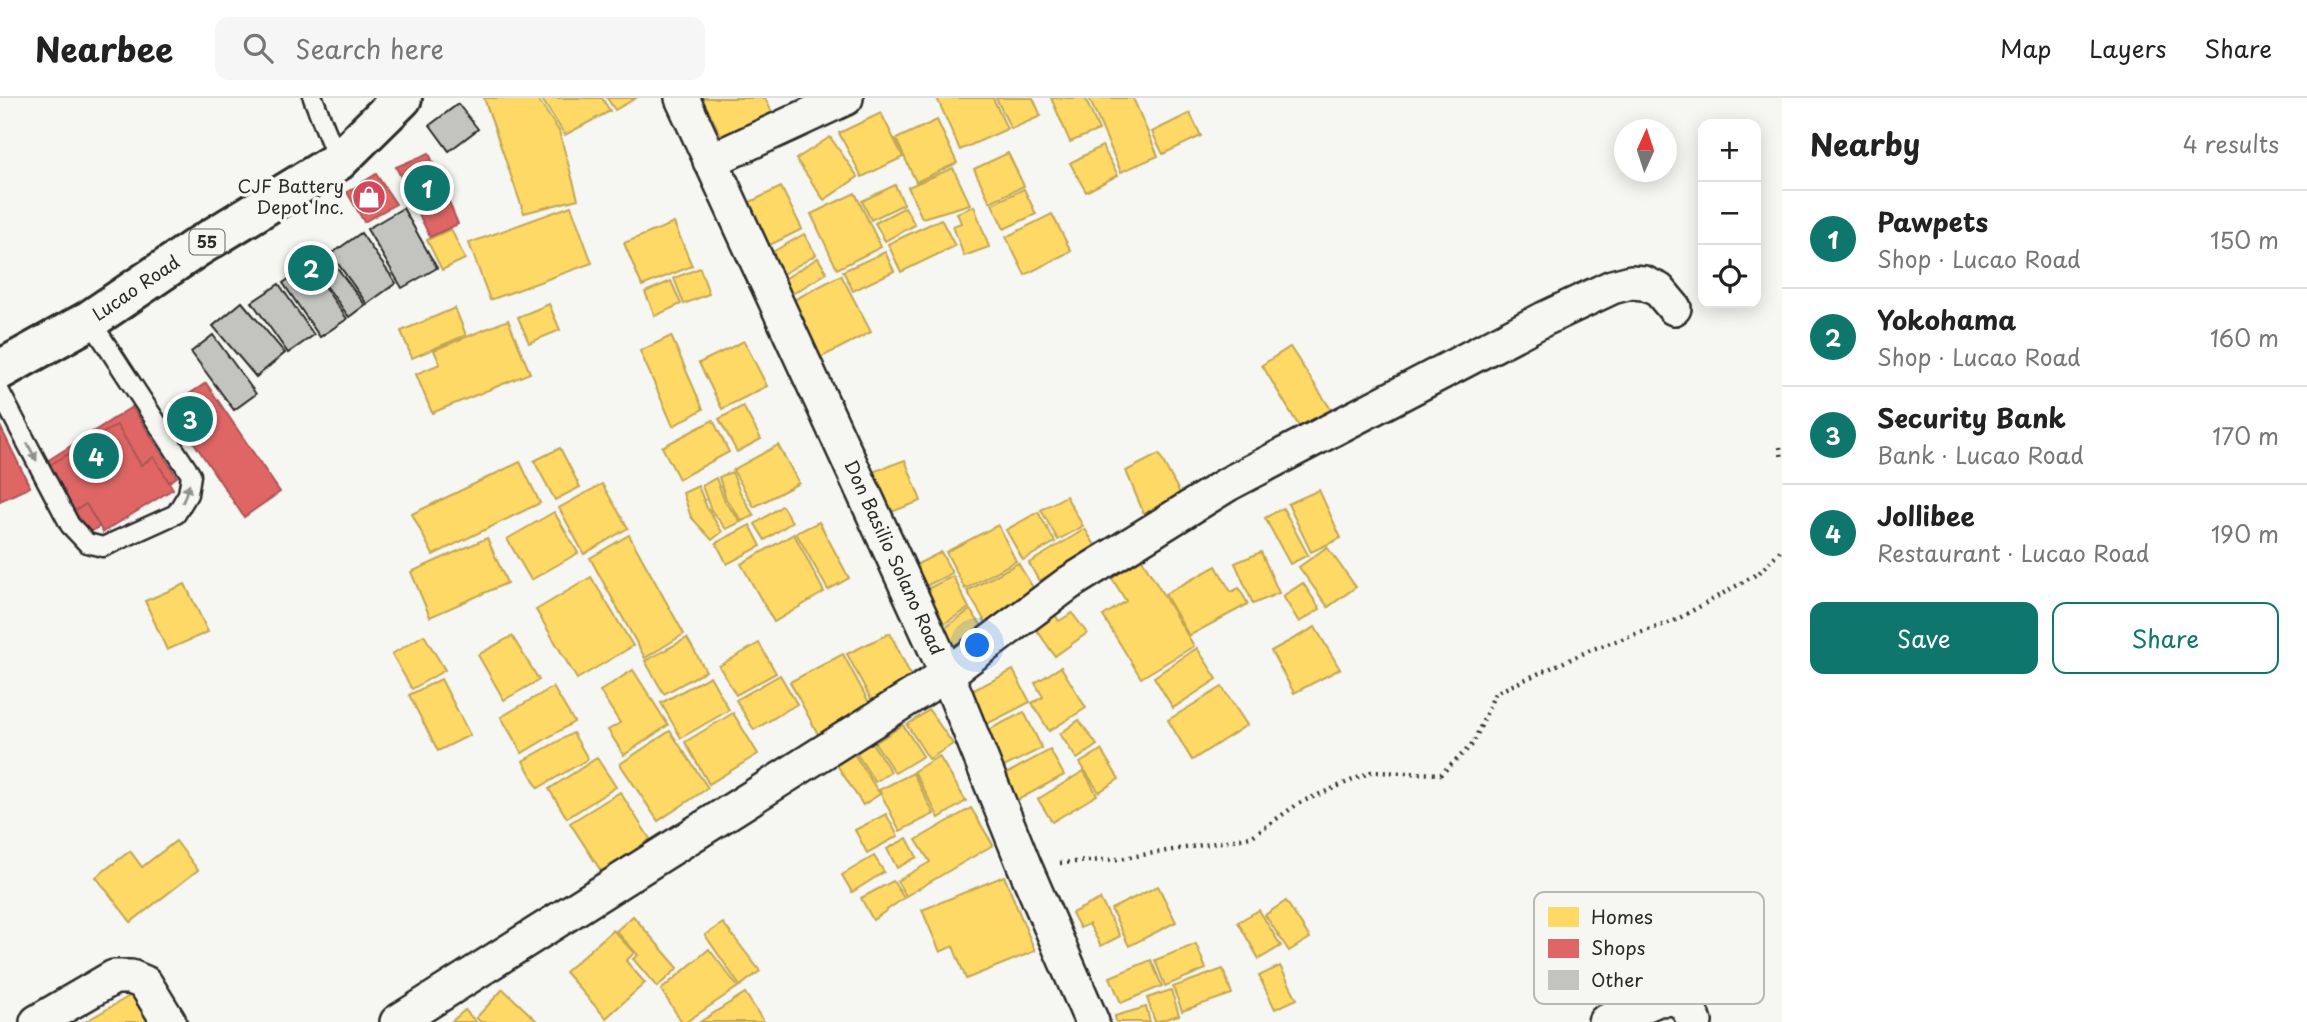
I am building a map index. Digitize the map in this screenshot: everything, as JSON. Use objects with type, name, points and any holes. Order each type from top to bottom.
[{"type":"highway","name":"Lucao Road","points":[[0,370],[90,320],[196,248],[338,161],[402,98]]},
{"type":"street","name":"Don Basilio Solano Road","points":[[682,98],[947,674],[1024,865],[1080,1018]]},
{"type":"street","points":[[710,161],[846,98]]},
{"type":"street","points":[[397,1022],[947,674],[1069,583],[1228,484],[1544,319],[1612,287],[1631,282],[1644,283],[1659,290],[1674,308]]},
{"type":"street","points":[[37,1022],[114,977],[131,977],[145,983],[169,1022]]},
{"type":"street","points":[[1605,1022],[1646,1004]]},
{"type":"street","points":[[1684,1004],[1695,1022]]},
{"type":"lane","points":[[313,98],[338,161]]},
{"type":"lane","points":[[0,392],[69,525],[87,543],[103,547],[176,514],[188,494],[191,475],[90,320]]},
{"type":"path","points":[[1780,447],[1782,459]]},
{"type":"path","points":[[1024,865],[1118,859],[1251,838],[1299,803],[1371,772],[1441,774],[1473,744],[1495,693],[1593,649],[1674,621],[1759,573],[1782,549]]},
{"type":"building: Homes","points":[[484,98],[537,98],[559,131],[578,199],[524,213]]},
{"type":"building: Homes","points":[[541,98],[602,98],[610,111],[565,135]]},
{"type":"building: Homes","points":[[607,98],[636,98],[615,110]]},
{"type":"building: Homes","points":[[702,98],[765,98],[775,118],[725,143]]},
{"type":"building: Homes","points":[[937,98],[993,98],[1007,129],[960,150]]},
{"type":"building: Homes","points":[[996,98],[1033,98],[1041,116],[1011,129]]},
{"type":"building: Homes","points":[[1051,98],[1085,98],[1099,130],[1070,142]]},
{"type":"building: Homes","points":[[1089,98],[1133,98],[1158,156],[1121,172]]},
{"type":"building: Homes","points":[[881,113],[903,157],[862,177],[839,133]]},
{"type":"building: Homes","points":[[1190,113],[1201,136],[1163,154],[1152,132]]},
{"type":"building: Homes","points":[[937,120],[957,163],[916,182],[896,139]]},
{"type":"building: Homes","points":[[830,137],[858,177],[824,200],[796,159]]},
{"type":"building: Homes","points":[[1102,146],[1118,175],[1086,192],[1070,163]]},
{"type":"building: Homes","points":[[1008,153],[1024,186],[990,202],[974,169]]},
{"type":"building: Homes","points":[[953,168],[970,204],[922,218],[908,187]]},
{"type":"building: Homes","points":[[895,185],[904,204],[871,220],[862,201]]},
{"type":"building: Homes","points":[[781,187],[802,229],[762,249],[740,207]]},
{"type":"building: Homes","points":[[1024,189],[1036,214],[1004,229],[992,204]]},
{"type":"building: Homes","points":[[855,193],[881,247],[837,269],[811,214]]},
{"type":"building: Homes","points":[[571,206],[592,263],[490,300],[469,243]]},
{"type":"building: Homes","points":[[974,206],[989,247],[964,256],[953,226],[961,223],[957,213]]},
{"type":"building: Homes","points":[[905,207],[915,225],[885,241],[875,223]]},
{"type":"building: Homes","points":[[1052,214],[1071,251],[1025,275],[1006,237]]},
{"type":"building: Homes","points":[[941,219],[955,246],[901,272],[888,244]]},
{"type":"building: Homes","points":[[674,223],[692,266],[642,286],[624,243]]},
{"type":"building: Homes","points":[[451,229],[465,259],[442,270],[427,240]]},
{"type":"building: Homes","points":[[804,234],[816,255],[774,279],[762,258]]},
{"type":"building: Homes","points":[[885,252],[894,271],[853,291],[843,271]]},
{"type":"building: Homes","points":[[818,258],[827,273],[784,299],[775,285]]},
{"type":"building: Homes","points":[[700,268],[709,294],[684,304],[674,278]]},
{"type":"building: Homes","points":[[841,275],[871,332],[818,359],[790,302]]},
{"type":"building: Homes","points":[[671,281],[681,304],[655,316],[645,292]]},
{"type":"building: Homes","points":[[549,304],[560,330],[529,343],[518,317]]},
{"type":"building: Homes","points":[[455,308],[466,335],[412,358],[401,331]]},
{"type":"building: Homes","points":[[508,320],[530,373],[432,413],[416,374],[440,364],[434,350]]},
{"type":"building: Homes","points":[[671,336],[703,409],[673,426],[640,351]]},
{"type":"building: Homes","points":[[744,341],[767,386],[722,409],[699,363]]},
{"type":"building: Homes","points":[[1290,347],[1332,411],[1300,428],[1262,365]]},
{"type":"building: Homes","points":[[743,406],[761,439],[737,452],[719,419]]},
{"type":"building: Homes","points":[[713,420],[729,452],[679,479],[662,447]]},
{"type":"building: Homes","points":[[778,445],[799,483],[754,507],[733,470]]},
{"type":"building: Homes","points":[[560,448],[580,487],[555,500],[534,461]]},
{"type":"building: Homes","points":[[1159,454],[1181,495],[1144,514],[1126,471]]},
{"type":"building: Homes","points":[[905,460],[921,501],[883,515],[867,474]]},
{"type":"building: Homes","points":[[520,462],[540,503],[433,555],[412,514]]},
{"type":"building: Homes","points":[[732,472],[754,516],[742,521],[726,499],[719,477]]},
{"type":"building: Homes","points":[[716,478],[725,502],[741,522],[726,529],[711,510],[702,486]]},
{"type":"building: Homes","points":[[602,484],[628,528],[584,554],[559,508]]},
{"type":"building: Homes","points":[[698,486],[707,508],[722,532],[712,540],[691,517],[683,493]]},
{"type":"building: Homes","points":[[1319,490],[1341,538],[1311,552],[1288,504]]},
{"type":"building: Homes","points":[[1066,496],[1083,526],[1058,540],[1041,510]]},
{"type":"building: Homes","points":[[782,506],[792,522],[765,540],[755,524]]},
{"type":"building: Homes","points":[[1283,508],[1308,555],[1290,564],[1265,518]]},
{"type":"building: Homes","points":[[554,512],[578,553],[531,580],[507,539]]},
{"type":"building: Homes","points":[[1038,512],[1055,542],[1023,560],[1006,530]]},
{"type":"building: Homes","points":[[819,522],[849,578],[828,590],[796,533]]},
{"type":"building: Homes","points":[[750,525],[761,546],[727,564],[716,543]]},
{"type":"building: Homes","points":[[998,525],[1016,561],[965,589],[946,552]]},
{"type":"building: Homes","points":[[1085,529],[1096,547],[1039,581],[1029,563]]},
{"type":"building: Homes","points":[[794,534],[824,592],[774,622],[741,564]]},
{"type":"building: Homes","points":[[629,535],[684,634],[645,658],[590,558]]},
{"type":"building: Homes","points":[[487,538],[507,583],[430,617],[411,572]]},
{"type":"building: Homes","points":[[1327,547],[1356,587],[1328,607],[1299,567]]},
{"type":"building: Homes","points":[[941,552],[952,573],[912,593],[900,573]]},
{"type":"building: Homes","points":[[1261,552],[1279,593],[1253,604],[1235,563]]},
{"type":"building: Homes","points":[[1138,553],[1194,646],[1141,678],[1103,616],[1126,601],[1108,572]]},
{"type":"building: Homes","points":[[1018,563],[1035,591],[989,628],[967,591]]},
{"type":"building: Homes","points":[[1216,566],[1231,592],[1239,588],[1248,604],[1189,636],[1165,594]]},
{"type":"building: Homes","points":[[953,576],[969,608],[931,632],[913,596]]},
{"type":"building: Homes","points":[[591,577],[633,646],[577,679],[536,610]]},
{"type":"building: Homes","points":[[1303,583],[1320,609],[1299,622],[1283,596]]},
{"type":"building: Homes","points":[[185,584],[208,632],[167,650],[145,601]]},
{"type":"building: Homes","points":[[970,610],[991,638],[957,664],[935,635]]},
{"type":"building: Homes","points":[[1072,613],[1087,633],[1055,656],[1036,629],[1055,615],[1059,621]]},
{"type":"building: Homes","points":[[1315,627],[1340,669],[1294,693],[1271,651]]},
{"type":"building: Homes","points":[[890,633],[914,682],[875,707],[847,654]]},
{"type":"building: Homes","points":[[424,635],[445,670],[412,689],[392,654]]},
{"type":"building: Homes","points":[[512,636],[539,680],[504,700],[478,655]]},
{"type":"building: Homes","points":[[687,638],[706,671],[664,694],[645,661]]},
{"type":"building: Homes","points":[[759,643],[776,673],[736,695],[719,666]]},
{"type":"building: Homes","points":[[1197,648],[1217,679],[1173,708],[1154,677]]},
{"type":"building: Homes","points":[[843,654],[873,710],[820,738],[790,682]]},
{"type":"building: Homes","points":[[1061,667],[1086,708],[1049,731],[1032,703],[1043,697],[1035,683]]},
{"type":"building: Homes","points":[[633,670],[668,725],[624,755],[608,730],[620,723],[600,691]]},
{"type":"building: Homes","points":[[1013,670],[1030,702],[983,726],[966,694]]},
{"type":"building: Homes","points":[[780,675],[797,704],[754,730],[736,700]]},
{"type":"building: Homes","points":[[710,676],[729,710],[681,738],[661,703]]},
{"type":"building: Homes","points":[[441,679],[470,735],[438,751],[409,695]]},
{"type":"building: Homes","points":[[553,687],[574,722],[522,753],[501,717]]},
{"type":"building: Homes","points":[[1222,687],[1247,725],[1192,760],[1168,720]]},
{"type":"building: Homes","points":[[929,710],[953,744],[929,759],[907,725]]},
{"type":"building: Homes","points":[[1024,712],[1042,748],[1000,769],[982,733]]},
{"type":"building: Homes","points":[[733,713],[758,754],[709,784],[685,742]]},
{"type":"building: Homes","points":[[1079,720],[1097,745],[1077,759],[1060,734]]},
{"type":"building: Homes","points":[[903,725],[923,756],[895,773],[875,743]]},
{"type":"building: Homes","points":[[670,731],[708,788],[658,821],[620,764]]},
{"type":"building: Homes","points":[[573,733],[588,759],[538,788],[523,761]]},
{"type":"building: Homes","points":[[872,743],[891,772],[875,782],[856,753]]},
{"type":"building: Homes","points":[[1050,750],[1064,775],[1016,801],[1002,776]]},
{"type":"building: Homes","points":[[1101,750],[1119,779],[1099,792],[1080,763]]},
{"type":"building: Homes","points":[[854,754],[880,794],[863,805],[837,765]]},
{"type":"building: Homes","points":[[939,756],[966,801],[939,818],[914,771]]},
{"type":"building: Homes","points":[[597,758],[616,787],[567,818],[549,789]]},
{"type":"building: Homes","points":[[1084,771],[1097,795],[1052,822],[1038,799]]},
{"type":"building: Homes","points":[[913,773],[934,814],[900,831],[879,790]]},
{"type":"building: Homes","points":[[620,792],[650,839],[603,874],[570,823]]},
{"type":"building: Homes","points":[[971,808],[993,845],[906,896],[897,881],[930,862],[916,840]]},
{"type":"building: Homes","points":[[886,814],[898,836],[867,853],[855,830]]},
{"type":"building: Homes","points":[[907,838],[917,857],[897,868],[887,849]]},
{"type":"building: Homes","points":[[176,841],[198,870],[131,922],[96,877],[130,851],[142,867]]},
{"type":"building: Homes","points":[[874,856],[884,872],[852,892],[842,875]]},
{"type":"building: Homes","points":[[1004,876],[1035,951],[966,979],[953,946],[940,952],[922,910]]},
{"type":"building: Homes","points":[[893,881],[904,898],[873,920],[861,898]]},
{"type":"building: Homes","points":[[1158,886],[1176,922],[1129,946],[1111,909]]},
{"type":"building: Homes","points":[[1100,899],[1120,936],[1101,946],[1089,924],[1080,928],[1072,913]]},
{"type":"building: Homes","points":[[1286,901],[1310,938],[1289,951],[1265,915]]},
{"type":"building: Homes","points":[[1259,910],[1281,946],[1259,959],[1238,922]]},
{"type":"building: Homes","points":[[633,916],[678,968],[657,987],[633,959],[638,955],[616,931]]},
{"type":"building: Homes","points":[[723,923],[760,971],[740,986],[705,935]]},
{"type":"building: Homes","points":[[613,930],[634,953],[626,961],[645,983],[606,1018],[565,972]]},
{"type":"building: Homes","points":[[1196,944],[1206,969],[1165,986],[1155,960]]},
{"type":"building: Homes","points":[[709,949],[738,987],[686,1022],[682,1022],[661,990]]},
{"type":"building: Homes","points":[[1151,960],[1162,986],[1121,1003],[1110,977]]},
{"type":"building: Homes","points":[[1280,966],[1297,999],[1275,1009],[1259,976]]},
{"type":"building: Homes","points":[[1223,969],[1232,994],[1182,1011],[1173,987]]},
{"type":"building: Homes","points":[[503,989],[538,1022],[481,1022],[476,1018]]},
{"type":"building: Homes","points":[[1171,990],[1179,1015],[1155,1022],[1147,998]]},
{"type":"building: Homes","points":[[745,993],[764,1022],[700,1022]]},
{"type":"building: Homes","points":[[133,994],[150,1022],[85,1022]]},
{"type":"building: Homes","points":[[1146,1007],[1150,1022],[1116,1022],[1115,1016]]},
{"type":"building: Homes","points":[[465,1010],[476,1022],[451,1022]]},
{"type":"building: Shops","points":[[429,153],[458,224],[430,237],[396,167]]},
{"type":"building: Shops","points":[[376,174],[396,204],[364,222],[347,192]]},
{"type":"building: Shops","points":[[206,383],[280,492],[244,517],[170,407]]},
{"type":"building: Shops","points":[[132,407],[177,477],[89,533],[44,463]]},
{"type":"building: Shops","points":[[117,425],[141,465],[154,457],[173,489],[103,532],[86,504],[60,520],[33,475]]},
{"type":"building: Shops","points":[[0,426],[30,487],[0,501]]},
{"type":"building: Other","points":[[458,104],[478,129],[449,151],[430,125]]},
{"type":"building: Other","points":[[403,208],[437,268],[402,288],[367,229]]},
{"type":"building: Other","points":[[361,233],[396,283],[367,304],[331,254]]},
{"type":"building: Other","points":[[326,253],[365,305],[349,317],[311,265]]},
{"type":"building: Other","points":[[309,265],[347,319],[320,337],[283,283]]},
{"type":"building: Other","points":[[279,284],[314,335],[288,353],[252,302]]},
{"type":"building: Other","points":[[242,302],[285,353],[256,377],[213,326]]},
{"type":"building: Other","points":[[213,335],[256,394],[234,410],[191,352]]},
{"type":"place","name":"Pawpets","points":[[427,188]]},
{"type":"place","name":"CJF Battery Depot Inc.","points":[[369,197]]},
{"type":"place","name":"Yokohama","points":[[311,268]]},
{"type":"place","name":"Security Bank","points":[[190,419]]},
{"type":"place","name":"Jollibee","points":[[96,456]]}]
